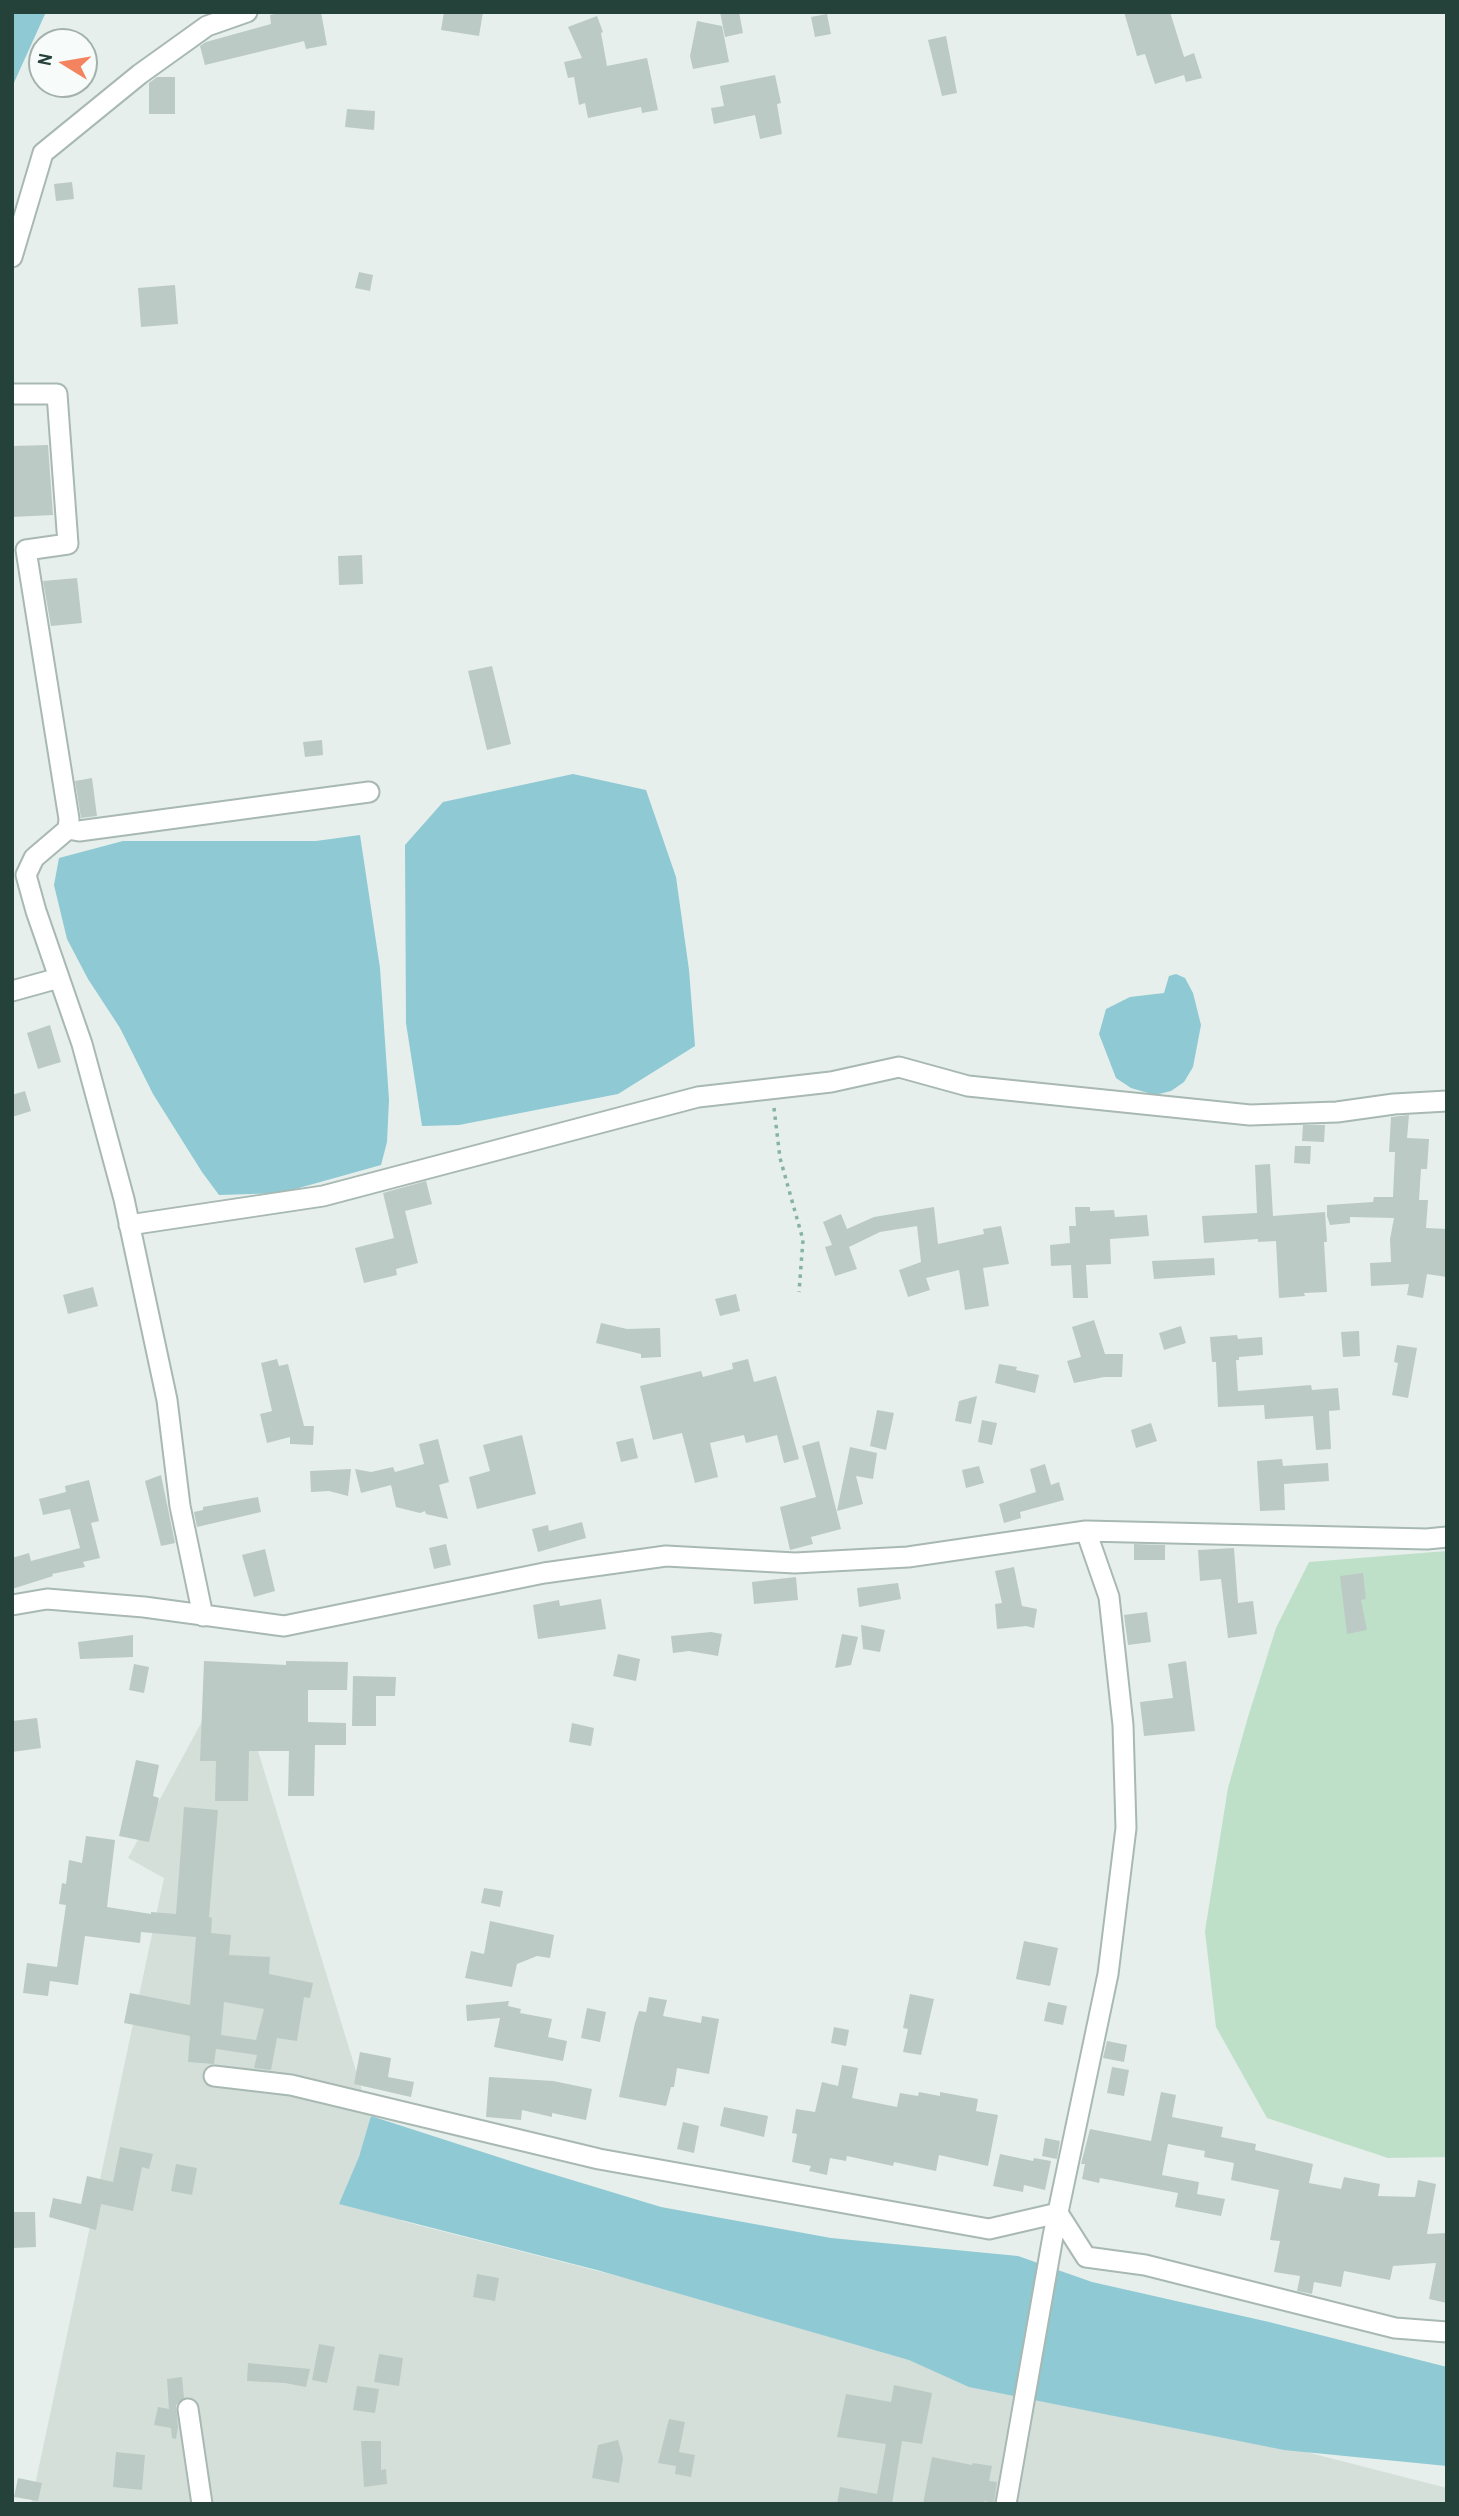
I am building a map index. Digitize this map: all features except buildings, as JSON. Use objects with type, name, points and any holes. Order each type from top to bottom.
[{"type":"street","points":[[12,257],[43,153],[140,74],[207,26],[247,12]]},
{"type":"street","points":[[12,394],[57,394],[68,544],[26,550],[69,820],[68,829],[34,858],[26,875],[82,1044],[130,1225],[167,1400],[180,1506],[203,1616]]},
{"type":"street","points":[[68,829],[79,831],[369,792]]},
{"type":"street","points":[[12,991],[59,978]]},
{"type":"street","points":[[130,1225],[323,1196],[698,1097],[831,1082],[900,1067],[968,1086],[1250,1115],[1337,1112],[1394,1104],[1447,1101]]},
{"type":"street","points":[[1006,2504],[1053,2236],[1108,1974],[1126,1828],[1123,1725],[1109,1597],[1086,1531]]},
{"type":"street","points":[[12,1605],[47,1599],[144,1607],[284,1626],[544,1573],[666,1556],[795,1563],[908,1557],[1086,1531],[1427,1539],[1447,1537]]},
{"type":"street","points":[[214,2076],[291,2085],[600,2159],[989,2229],[1058,2213]]},
{"type":"street","points":[[1058,2213],[1086,2257],[1145,2265],[1395,2328],[1447,2332]]},
{"type":"street","points":[[188,2409],[202,2504]]},
{"type":"path","points":[[772,1089],[780,1158],[803,1240],[799,1292]]},
{"type":"shaded area","points":[[232,1666],[402,2221],[1447,2488],[1447,2504],[31,2504],[164,1878],[128,1858]]},
{"type":"green space","points":[[1447,1551],[1447,2157],[1388,2158],[1267,2118],[1216,2027],[1205,1931],[1228,1788],[1248,1717],[1276,1628],[1309,1562]]},
{"type":"water","points":[[12,12],[46,12],[39,28],[28,28],[28,52],[12,87]]},
{"type":"water","points":[[573,774],[646,790],[676,877],[689,970],[695,1046],[618,1094],[459,1125],[422,1126],[406,1023],[405,845],[443,802]]},
{"type":"water","points":[[360,835],[380,968],[389,1100],[387,1142],[381,1165],[281,1193],[219,1195],[153,1094],[120,1028],[88,979],[67,939],[54,885],[59,858],[123,841],[316,841]]},
{"type":"water","points":[[1176,974],[1185,978],[1193,993],[1201,1025],[1193,1067],[1184,1082],[1171,1091],[1155,1095],[1131,1088],[1116,1078],[1099,1034],[1106,1009],[1130,997],[1164,993],[1169,976]]},
{"type":"water","points":[[371,2116],[661,2207],[831,2238],[1018,2256],[1092,2282],[1269,2322],[1447,2367],[1447,2466],[1284,2450],[969,2387],[909,2360],[597,2270],[339,2204],[359,2157]]}]
